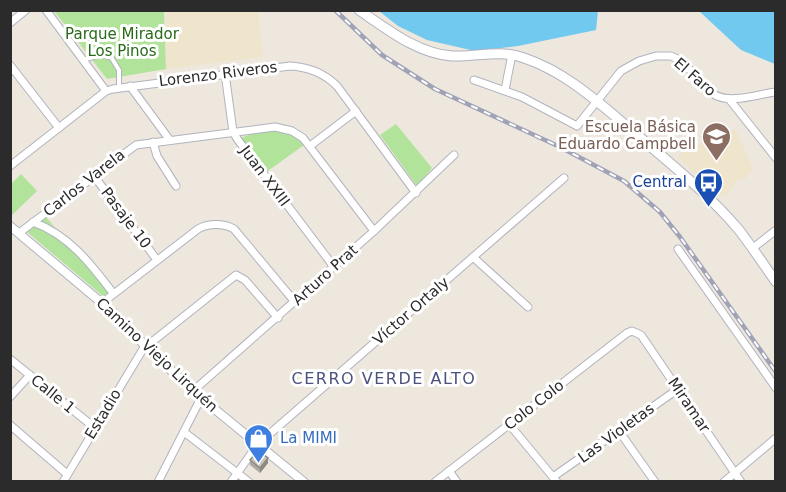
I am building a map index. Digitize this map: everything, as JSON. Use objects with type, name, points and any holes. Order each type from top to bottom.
[{"type":"main road","points":[[359,10],[412,44],[429,51],[450,56],[512,54],[548,68],[597,102],[701,190],[728,217],[776,282]]},
{"type":"street","points":[[10,23],[26,10]]},
{"type":"street","points":[[12,161],[106,91],[46,10]]},
{"type":"street","points":[[474,80],[505,90],[512,54]]},
{"type":"street","name":"El Faro","points":[[505,90],[577,126],[621,70],[639,61],[666,55],[680,60],[718,97],[729,99],[776,92]]},
{"type":"street","points":[[10,65],[59,128]]},
{"type":"street","name":"Lorenzo Riveros","points":[[106,91],[119,87],[225,73],[283,66],[304,67],[320,73],[332,82],[416,193]]},
{"type":"street","name":"Juan XXIII","points":[[225,73],[233,132],[334,267]]},
{"type":"street","points":[[130,86],[169,139]]},
{"type":"street","points":[[729,99],[776,158]]},
{"type":"street","points":[[310,146],[356,111]]},
{"type":"street","name":"Carlos Varela","points":[[19,233],[133,147],[169,139],[280,128],[296,133],[310,146],[374,231]]},
{"type":"street","points":[[153,142],[160,161],[176,186]]},
{"type":"street","name":"Arturo Prat","points":[[194,391],[416,193],[454,155]]},
{"type":"street","name":"Pasaje 10","points":[[94,176],[157,260]]},
{"type":"street","name":"Víctor Ortaly","points":[[231,482],[258,444],[564,178]]},
{"type":"street","points":[[33,222],[54,232],[79,252],[113,293]]},
{"type":"street","points":[[102,303],[203,225],[230,226],[234,229],[295,302]]},
{"type":"street","name":"Camino Viejo Lirquén","points":[[10,226],[128,326],[145,347],[201,398],[304,482]]},
{"type":"street","points":[[753,248],[776,230]]},
{"type":"street","points":[[678,249],[776,388]]},
{"type":"street","points":[[474,257],[528,307]]},
{"type":"street","name":"Estadio","points":[[63,482],[138,355],[236,275],[244,280],[278,318]]},
{"type":"street","name":"Miramar","points":[[635,331],[641,335],[741,482]]},
{"type":"street","name":"Colo Colo","points":[[435,482],[627,333],[635,331]]},
{"type":"street","name":"Calle 1","points":[[10,359],[95,428]]},
{"type":"street","points":[[10,397],[30,375]]},
{"type":"street","name":"Las Violetas","points":[[555,479],[678,388]]},
{"type":"street","points":[[158,482],[201,398]]},
{"type":"street","points":[[509,424],[555,479]]},
{"type":"street","points":[[10,425],[68,474]]},
{"type":"street","points":[[619,431],[655,482]]},
{"type":"street","points":[[184,432],[249,482]]},
{"type":"street","points":[[724,482],[776,438]]},
{"type":"street","points":[[448,471],[457,482]]},
{"type":"lane","points":[[83,60],[100,55],[111,57],[119,70],[119,87]]},
{"type":"shaded area","points":[[166,11],[258,11],[263,57],[166,69]]},
{"type":"shaded area","name":"Escuela Básica Eduardo Campbell","points":[[735,129],[753,168],[744,180],[739,179],[726,195],[718,196],[678,157],[684,150]]},
{"type":"green space","name":"Parque Mirador Los Pinos","points":[[54,11],[164,11],[166,69],[107,79]]},
{"type":"green space","points":[[396,124],[432,168],[417,186],[380,135]]},
{"type":"green space","points":[[268,129],[288,131],[304,145],[265,173],[240,138]]},
{"type":"green space","points":[[21,174],[37,191],[11,216],[11,184]]},
{"type":"green space","points":[[46,217],[110,292],[104,297],[26,231]]},
{"type":"water","points":[[379,11],[598,11],[596,30],[518,46],[475,51],[427,40],[398,26]]},
{"type":"water","points":[[699,11],[775,11],[775,64],[741,50]]},
{"type":"building","points":[[257,452],[268,458],[260,468],[250,460]]},
{"type":"railway","points":[[335,10],[382,55],[435,89],[560,147],[624,181],[660,212],[680,237],[776,372]]},
{"type":"place","name":"Escuela Básica Eduardo Campbell","points":[[717,162]]},
{"type":"place","name":"Central","points":[[708,208]]},
{"type":"place","name":"La MIMI","points":[[259,464]]},
{"type":"district","name":"CERRO VERDE ALTO","points":[[384,378]]}]
